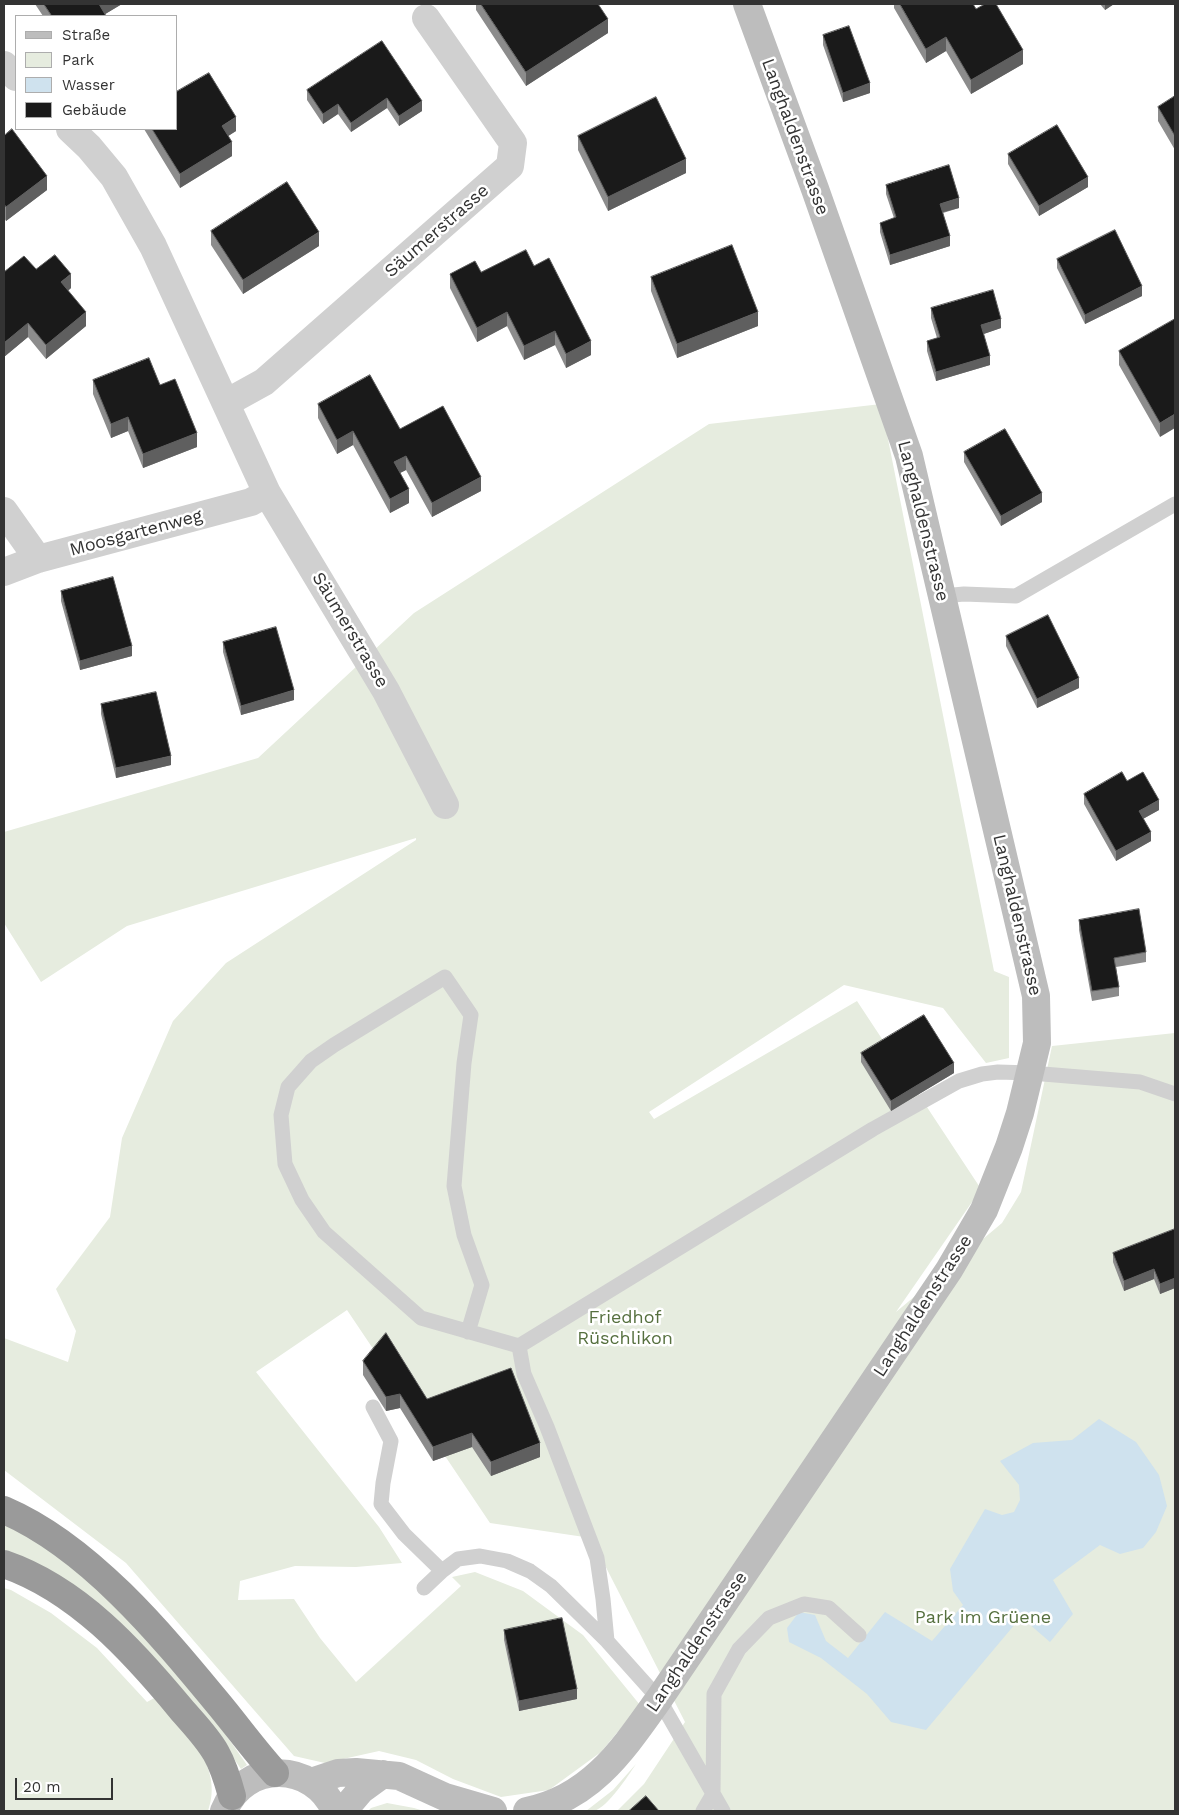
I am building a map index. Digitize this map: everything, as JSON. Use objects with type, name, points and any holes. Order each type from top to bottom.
[{"type":"highway","points":[[4,1510],[52,1536],[96,1571],[118,1592],[188,1668],[275,1773]]},
{"type":"highway","points":[[4,1564],[27,1574],[80,1607],[116,1638],[160,1684],[208,1742],[221,1762],[228,1804]]},
{"type":"street","name":"Langhaldenstrasse","points":[[527,1811],[537,1809],[571,1795],[596,1778],[621,1753],[953,1263],[984,1210],[998,1179],[1020,1113],[1037,1043],[1036,996],[909,456],[815,189],[747,4]]},
{"type":"street","name":"Säumerstrasse","points":[[226,403],[264,382],[510,166],[513,143],[426,18]]},
{"type":"street","points":[[4,65],[15,76]]},
{"type":"street","name":"Säumerstrasse","points":[[71,130],[89,147],[114,177],[153,246],[267,493],[386,690],[445,805]]},
{"type":"street","name":"Moosgartenweg","points":[[4,572],[38,559],[251,502],[267,493]]},
{"type":"street","points":[[4,511],[38,559]]},
{"type":"street","points":[[311,1782],[338,1773],[356,1772],[399,1776],[445,1797],[493,1811]]},
{"type":"street","points":[[228,1804],[251,1780],[275,1773],[294,1775],[311,1782],[332,1803],[335,1811]]},
{"type":"street","points":[[343,1811],[361,1790],[383,1774]]},
{"type":"lane","points":[[943,596],[964,594],[1016,596],[1175,504]]},
{"type":"lane","points":[[468,1332],[482,1285],[464,1235],[454,1186],[464,1063],[471,1015],[445,977],[334,1044],[311,1061],[288,1087],[281,1115],[285,1164],[302,1200],[324,1232],[420,1318],[468,1332],[519,1346],[873,1129],[959,1081],[982,1074],[998,1072],[1030,1073],[1140,1082],[1175,1094]]},
{"type":"lane","points":[[519,1346],[524,1374],[547,1427],[597,1558],[603,1599],[606,1641]]},
{"type":"lane","points":[[372,1407],[391,1441],[382,1483],[381,1504],[404,1534],[442,1571]]},
{"type":"lane","points":[[424,1588],[458,1559],[480,1556],[507,1561],[530,1571],[551,1586],[644,1680],[659,1699],[723,1811]]},
{"type":"lane","points":[[703,1811],[713,1794],[714,1694],[739,1649],[769,1618],[804,1604],[829,1608],[859,1635]]},
{"type":"green space","points":[[881,404],[994,971],[1009,977],[1009,1058],[986,1063],[943,1008],[844,985],[649,1112],[654,1119],[857,1001],[981,1189],[896,1312],[1002,1223],[1021,1192],[1052,1046],[1175,1033],[1175,1811],[617,1811],[644,1784],[685,1722],[591,1538],[490,1523],[347,1310],[256,1372],[379,1527],[402,1563],[356,1567],[295,1566],[240,1581],[238,1600],[294,1599],[320,1638],[356,1682],[461,1586],[452,1577],[475,1572],[523,1591],[583,1635],[640,1705],[601,1752],[549,1790],[501,1797],[453,1779],[416,1760],[379,1751],[325,1763],[294,1756],[126,1563],[4,1470],[4,1338],[68,1362],[76,1331],[56,1289],[110,1217],[122,1138],[173,1021],[226,963],[416,840],[416,838],[127,926],[41,982],[4,923],[4,832],[258,758],[414,613],[709,424]],"holes":[[[504,1640],[577,1699],[519,1711]]]},
{"type":"green space","points":[[4,1522],[49,1547],[100,1588],[173,1666],[212,1715],[247,1765],[241,1769],[218,1736],[12,1553],[4,1550]]},
{"type":"green space","points":[[4,1588],[11,1590],[51,1613],[97,1648],[147,1702],[158,1696],[189,1735],[206,1763],[211,1779],[212,1794],[208,1811],[4,1811]]},
{"type":"green space","points":[[636,1764],[605,1804],[594,1811],[586,1811],[613,1790]]},
{"type":"green space","points":[[387,1803],[424,1811],[368,1811],[371,1808]]},
{"type":"water","points":[[1099,1419],[1136,1442],[1159,1475],[1167,1506],[1156,1532],[1143,1548],[1120,1554],[1100,1545],[1053,1580],[1073,1614],[1050,1642],[1021,1617],[926,1730],[891,1722],[867,1694],[821,1658],[789,1642],[787,1628],[799,1612],[815,1615],[826,1641],[848,1658],[885,1612],[932,1641],[963,1605],[953,1591],[950,1569],[985,1509],[1002,1515],[1014,1512],[1020,1500],[1019,1485],[1000,1461],[1033,1443],[1072,1440]]},
{"type":"building","points":[[44,4],[99,4],[105,15],[51,15]]},
{"type":"building","points":[[481,4],[598,4],[608,19],[526,72]]},
{"type":"building","points":[[900,4],[973,4],[976,9],[985,4],[996,4],[1023,50],[971,80],[946,37],[926,49]]},
{"type":"building","points":[[849,26],[870,83],[843,93],[823,35]]},
{"type":"building","points":[[382,41],[422,101],[399,116],[387,98],[351,123],[338,104],[323,114],[307,90]]},
{"type":"building","points":[[209,73],[236,117],[222,126],[232,142],[180,174],[153,130],[178,130],[178,91]]},
{"type":"building","points":[[1175,96],[1175,136],[1158,107]]},
{"type":"building","points":[[656,97],[686,159],[608,197],[578,136]]},
{"type":"building","points":[[1057,125],[1088,177],[1039,206],[1008,154]]},
{"type":"building","points":[[12,129],[47,176],[6,207],[4,204],[4,136]]},
{"type":"building","points":[[949,165],[959,198],[940,204],[950,236],[890,255],[880,223],[896,217],[886,185]]},
{"type":"building","points":[[287,182],[319,232],[243,280],[211,231]]},
{"type":"building","points":[[1115,230],[1142,286],[1085,315],[1057,259]]},
{"type":"building","points":[[732,245],[758,312],[677,344],[651,277]]},
{"type":"building","points":[[526,250],[534,266],[549,258],[591,341],[566,354],[555,331],[524,346],[507,312],[477,328],[450,274],[475,261],[481,272]]},
{"type":"building","points":[[55,255],[71,274],[61,282],[86,312],[46,345],[28,323],[4,343],[4,272],[24,256],[36,269]]},
{"type":"building","points":[[993,290],[1001,319],[981,325],[990,356],[936,372],[927,341],[940,337],[931,308]]},
{"type":"building","points":[[1175,319],[1175,414],[1160,423],[1119,351]]},
{"type":"building","points":[[149,358],[160,385],[175,379],[197,433],[143,454],[128,417],[111,424],[93,380]]},
{"type":"building","points":[[370,375],[400,429],[443,406],[481,477],[432,503],[406,456],[394,462],[409,489],[390,499],[353,431],[337,440],[318,404]]},
{"type":"building","points":[[1005,429],[1042,493],[1001,516],[964,452]]},
{"type":"building","points":[[113,577],[132,646],[80,661],[61,591]]},
{"type":"building","points":[[1048,615],[1079,678],[1037,699],[1006,636]]},
{"type":"building","points":[[276,627],[294,690],[241,706],[223,642]]},
{"type":"building","points":[[156,692],[171,756],[116,768],[101,704]]},
{"type":"building","points":[[1122,772],[1127,781],[1143,772],[1159,800],[1139,811],[1151,832],[1116,851],[1084,794]]},
{"type":"building","points":[[1139,909],[1146,952],[1114,958],[1119,987],[1092,991],[1079,920]]},
{"type":"building","points":[[924,1015],[954,1063],[891,1101],[861,1053]]},
{"type":"building","points":[[1175,1229],[1175,1278],[1160,1284],[1154,1269],[1124,1281],[1113,1253]]},
{"type":"building","points":[[386,1333],[427,1399],[511,1368],[540,1443],[491,1462],[472,1433],[433,1447],[400,1394],[386,1397],[363,1361]]},
{"type":"building","points":[[562,1618],[577,1689],[519,1701],[504,1630]]},
{"type":"building","points":[[646,1796],[659,1811],[629,1811]]},
{"type":"park label","name":"Friedhof Rüschlikon","points":[[625,1328]]},
{"type":"park label","name":"Park im Grüene","points":[[983,1618]]}]
